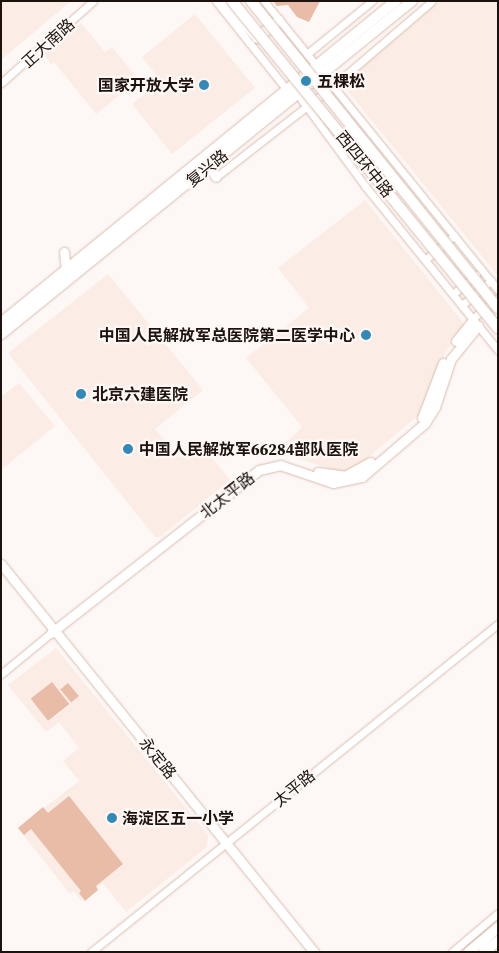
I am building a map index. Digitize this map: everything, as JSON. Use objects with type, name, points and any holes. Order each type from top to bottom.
[{"type":"highway","points":[[224,1],[258,38],[290,87],[298,95]]},
{"type":"highway","name":"西四环中路","points":[[232,1],[498,328]]},
{"type":"highway","name":"西四环中路","points":[[251,1],[498,308]]},
{"type":"highway","name":"复兴路","points":[[1,323],[396,1]]},
{"type":"highway","name":"复兴路","points":[[1,334],[412,1]]},
{"type":"highway","points":[[258,38],[279,20]]},
{"type":"highway","points":[[469,952],[498,928]]},
{"type":"highway","points":[[486,952],[498,941]]},
{"type":"highway","points":[[486,952],[498,946]]},
{"type":"main road","points":[[209,167],[216,177]]},
{"type":"main road","points":[[64,252],[66,270]]},
{"type":"main road","name":"北太平路","points":[[54,631],[259,470],[280,465],[333,483],[362,477],[426,423],[435,407],[451,359],[475,322]]},
{"type":"main road","name":"永定路","points":[[1,564],[308,952]]},
{"type":"main road","name":"永定路","points":[[1,571],[54,631]]},
{"type":"main road","name":"永定路","points":[[224,844],[314,952]]},
{"type":"street","name":"正大南路","points":[[1,83],[93,1]]},
{"type":"street","points":[[216,1],[290,87]]},
{"type":"street","points":[[264,1],[324,74]]},
{"type":"street","points":[[306,54],[372,1]]},
{"type":"street","points":[[333,86],[432,1]]},
{"type":"street","name":"西四环中路","points":[[324,74],[498,290]]},
{"type":"street","name":"复兴路","points":[[216,177],[333,86]]},
{"type":"street","name":"西四环中路","points":[[298,95],[304,108],[498,350]]},
{"type":"street","points":[[425,260],[454,236]]},
{"type":"street","points":[[453,294],[482,270]]},
{"type":"street","points":[[462,305],[490,281]]},
{"type":"street","points":[[475,322],[498,298]]},
{"type":"street","name":"太平路","points":[[91,952],[498,624]]},
{"type":"street","name":"北太平路","points":[[1,674],[54,631]]},
{"type":"street","points":[[452,952],[498,913]]},
{"type":"shaded area","points":[[1,1],[71,1],[1,60]]},
{"type":"shaded area","points":[[273,1],[320,1],[309,22],[297,17],[288,5],[277,6]]},
{"type":"shaded area","points":[[440,1],[498,1],[498,276],[346,89],[349,75]]},
{"type":"shaded area","name":"国家开放大学","points":[[195,14],[255,88],[172,154],[132,104],[161,81],[142,57]]},
{"type":"shaded area","points":[[81,23],[105,52],[112,47],[139,80],[96,114],[54,62],[51,64],[43,53]]},
{"type":"shaded area","name":"中国人民解放军总医院第二医学中心","points":[[365,200],[465,325],[444,355],[421,413],[357,467],[341,472],[286,455],[284,445],[302,427],[246,358],[309,308],[278,268]]},
{"type":"shaded area","points":[[108,274],[203,390],[155,429],[179,457],[199,441],[230,480],[160,537],[155,537],[8,353]]},
{"type":"shaded area","points":[[19,383],[55,426],[1,470],[1,397]]},
{"type":"shaded area","name":"海淀区五一小学","points":[[56,648],[208,835],[207,847],[126,912],[103,883],[81,901],[74,891],[70,894],[18,828],[79,781],[63,761],[79,748],[59,722],[46,732],[8,685]]},
{"type":"shaded area","points":[[52,682],[69,704],[48,721],[31,699]]},
{"type":"shaded area","points":[[68,683],[79,696],[71,702],[60,689]]},
{"type":"shaded area","points":[[69,796],[123,864],[96,886],[98,890],[85,901],[79,893],[81,891],[31,829],[24,835],[18,828],[43,807],[48,813]]},
{"type":"place","name":"五棵松","points":[[306,81]]},
{"type":"place","name":"国家开放大学","points":[[204,85]]},
{"type":"place","name":"中国人民解放军总医院第二医学中心","points":[[366,335]]},
{"type":"place","name":"北京六建医院","points":[[81,394]]},
{"type":"place","name":"中国人民解放军66284部队医院","points":[[128,449]]},
{"type":"place","name":"海淀区五一小学","points":[[112,818]]}]
